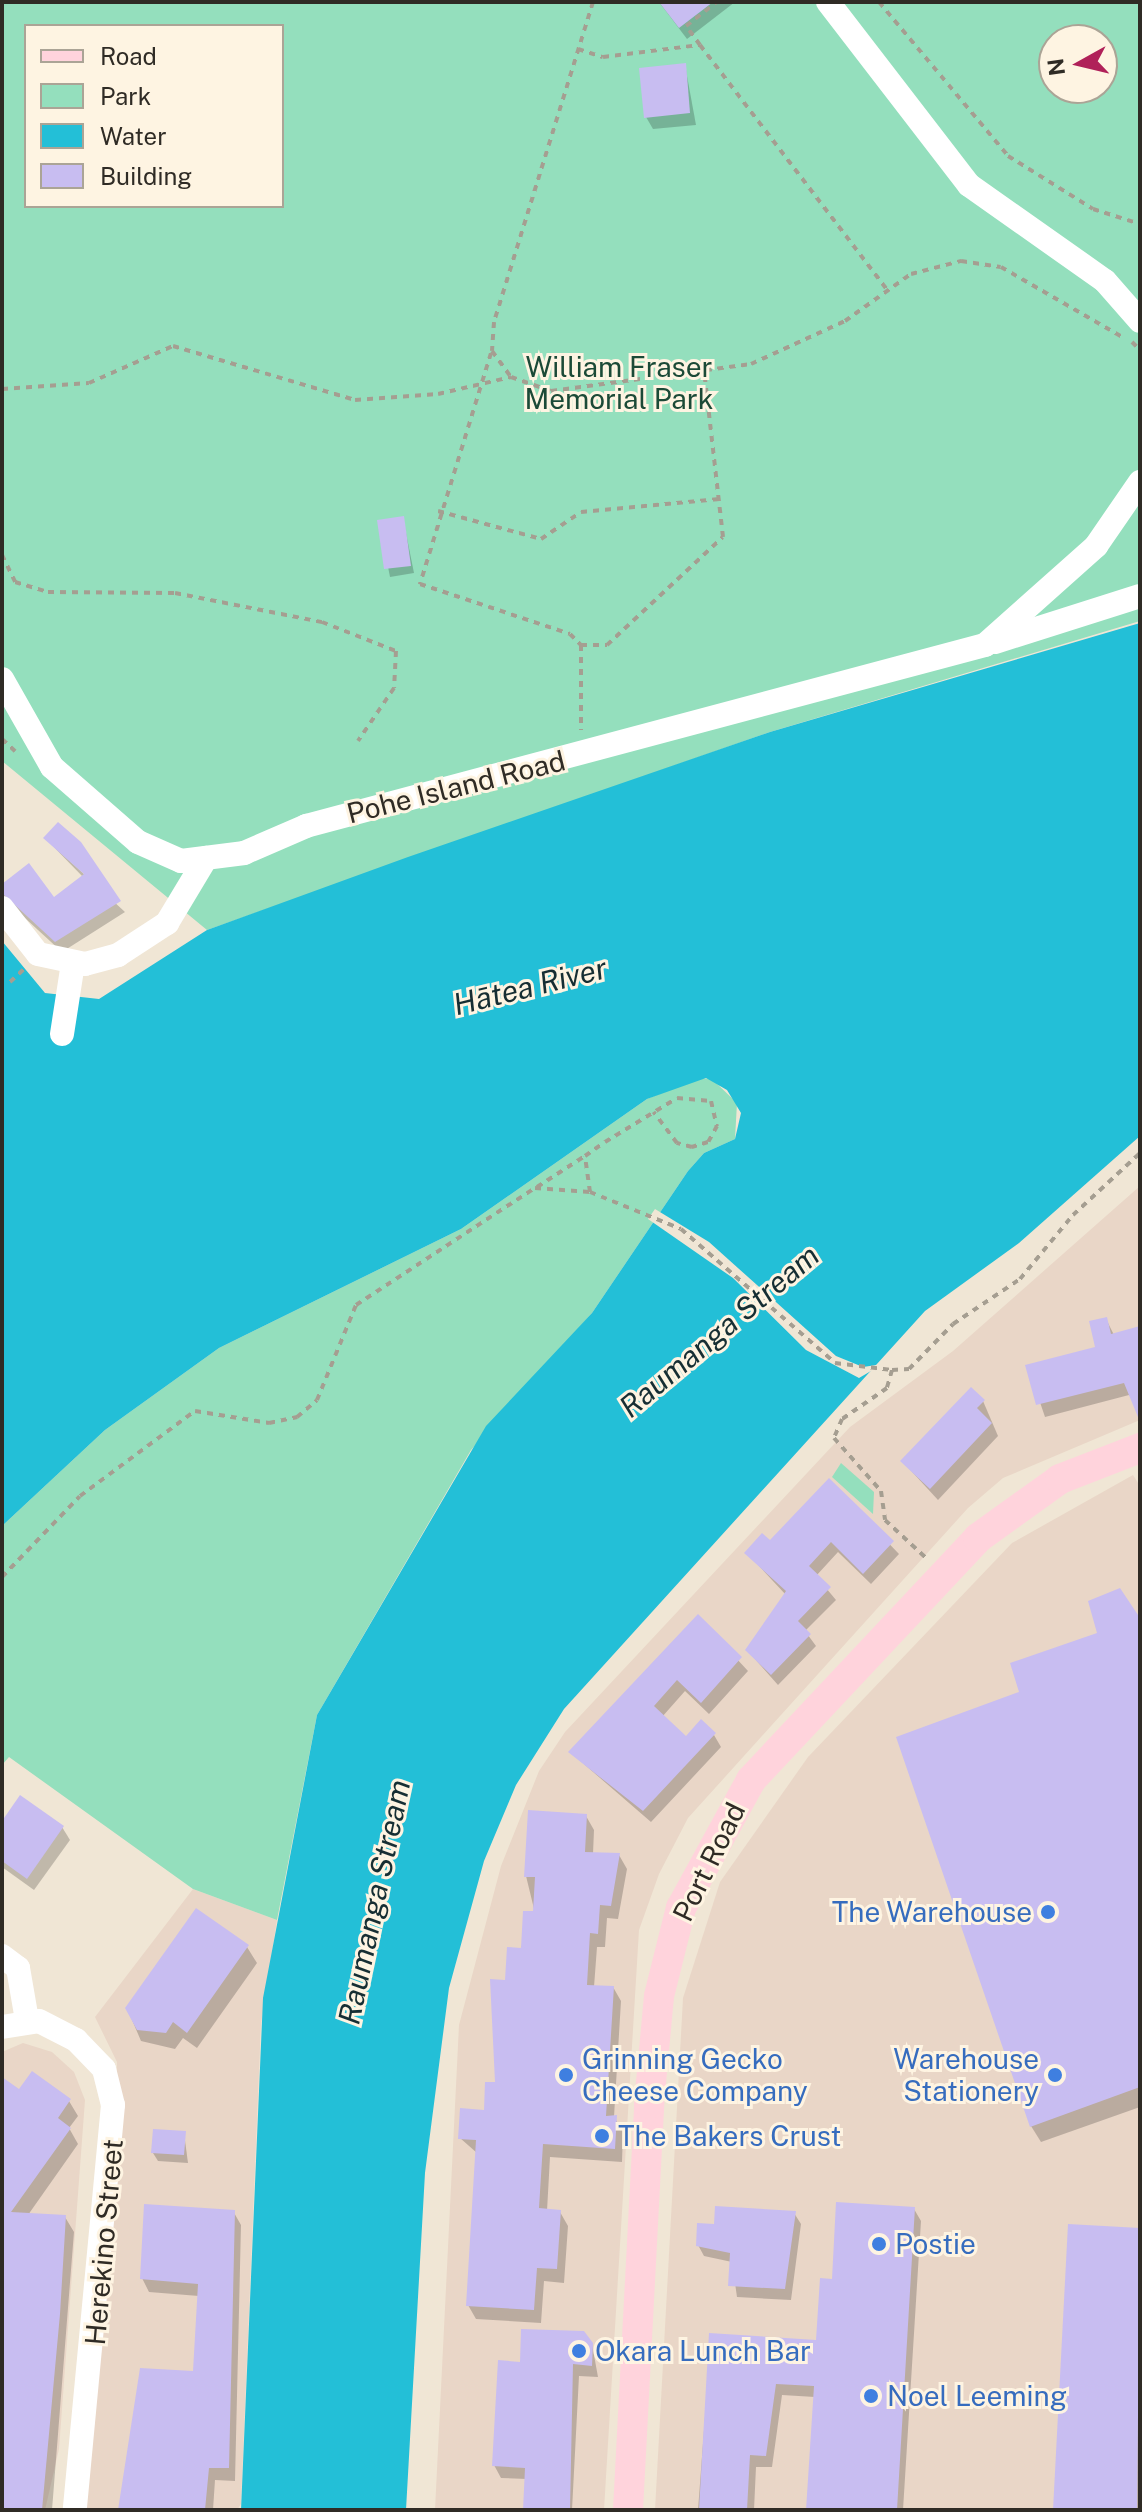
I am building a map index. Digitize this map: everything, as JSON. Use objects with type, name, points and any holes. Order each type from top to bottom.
[{"type":"main road","name":"Port Road","points":[[628,2510],[649,2104],[659,1996],[681,1908],[751,1780],[944,1575],[1031,1496],[1140,1448]]},
{"type":"street","points":[[828,2],[969,185],[1105,281],[1140,321]]},
{"type":"street","name":"Pohe Island Road","points":[[985,645],[1096,546],[1140,482]]},
{"type":"street","name":"Pohe Island Road","points":[[2,679],[52,767],[138,842],[181,861],[206,858],[985,645],[1140,596]]},
{"type":"street","points":[[2,908],[38,954],[73,963],[118,955],[150,938],[184,904],[206,858]]},
{"type":"street","points":[[62,1034],[73,963]]},
{"type":"street","points":[[2,1956],[18,1968],[27,2020],[2,2027]]},
{"type":"street","name":"Herekino Street","points":[[27,2020],[58,2028],[92,2052],[113,2105],[90,2415],[75,2510]]},
{"type":"path","points":[[593,2],[494,322],[492,351],[438,511],[420,584],[570,634],[581,645],[607,645],[723,537],[704,370]]},
{"type":"path","points":[[717,2],[686,26],[887,290]]},
{"type":"path","points":[[879,2],[1008,156],[1093,209],[1140,224]]},
{"type":"path","points":[[578,49],[603,57],[700,45]]},
{"type":"path","points":[[2,389],[89,383],[173,346],[355,400],[481,384],[511,377],[551,391],[704,370],[788,350],[887,290],[938,265],[983,262],[1140,350]]},
{"type":"path","points":[[492,351],[511,377]]},
{"type":"path","points":[[438,511],[541,539],[581,512],[719,499]]},
{"type":"path","points":[[2,555],[15,582],[48,592],[175,593],[322,622],[396,651],[394,688],[358,741]]},
{"type":"path","points":[[580,756],[581,645]]},
{"type":"path","points":[[10,982],[34,962]]},
{"type":"path","points":[[2,1577],[80,1496],[195,1411],[269,1423],[297,1417],[317,1400],[356,1305],[654,1112],[696,1094],[715,1107],[717,1126],[708,1142],[692,1147],[677,1143],[654,1112]]},
{"type":"path","points":[[535,1188],[590,1192],[620,1202],[706,1247],[835,1363],[892,1370],[909,1369],[953,1324],[1020,1279],[1073,1215],[1140,1153]]},
{"type":"path","points":[[585,1156],[590,1192]]},
{"type":"path","points":[[892,1370],[887,1388],[842,1419],[834,1438],[881,1491],[885,1520],[944,1575]]},
{"type":"shaded area","points":[[1140,1186],[1140,1420],[1003,1478],[968,1508],[688,1818],[659,1874],[639,1930],[604,2510],[435,2510],[459,2025],[501,1866],[539,1771],[565,1732],[850,1427],[953,1351]]},
{"type":"shaded area","points":[[1133,1475],[1140,1486],[1140,2510],[655,2510],[683,1998],[720,1882],[808,1757],[1012,1543]]},
{"type":"shaded area","points":[[193,1889],[277,1920],[261,2024],[241,2504],[237,2510],[84,2510],[116,2142],[117,2062],[95,2017]]},
{"type":"shaded area","points":[[23,2043],[52,2052],[74,2072],[85,2100],[59,2449],[45,2510],[2,2510],[2,2052]]},
{"type":"green space","name":"William Fraser Memorial Park","points":[[2,2],[1140,2],[1140,621],[770,732],[207,930],[2,761]]},
{"type":"green space","points":[[697,1078],[712,1079],[737,1103],[735,1139],[704,1153],[688,1171],[592,1313],[471,1450],[317,1715],[277,1920],[193,1889],[9,1757],[2,1765],[2,1526],[105,1430],[219,1348],[461,1229],[647,1099]]},
{"type":"green space","points":[[841,1463],[874,1492],[873,1514],[832,1477]]},
{"type":"water","points":[[1140,623],[1140,1136],[1019,1243],[925,1311],[564,1709],[516,1785],[484,1861],[449,1988],[425,2173],[406,2510],[241,2510],[263,1998],[317,1715],[486,1426],[592,1313],[688,1171],[704,1153],[735,1139],[741,1113],[727,1090],[706,1078],[647,1099],[461,1229],[219,1348],[105,1430],[2,1526],[2,941],[45,993],[99,999],[207,930],[408,857],[770,732]]},
{"type":"pier","points":[[655,1209],[709,1242],[836,1356],[863,1367],[883,1364],[859,1378],[806,1350],[733,1278],[648,1219]]},
{"type":"building","points":[[659,2],[713,2],[679,28]]},
{"type":"building","points":[[686,63],[690,113],[644,118],[639,68]]},
{"type":"building","points":[[404,516],[411,566],[384,569],[377,520]]},
{"type":"building","points":[[58,822],[81,842],[121,901],[55,942],[2,893],[2,884],[29,863],[54,897],[84,874],[43,838]]},
{"type":"building","points":[[1107,1317],[1111,1334],[1140,1326],[1140,1422],[1124,1383],[1036,1405],[1025,1365],[1095,1347],[1089,1321]]},
{"type":"building","points":[[971,1387],[985,1400],[977,1408],[992,1423],[930,1489],[900,1461]]},
{"type":"building","points":[[829,1478],[894,1541],[863,1574],[831,1542],[809,1566],[831,1587],[798,1621],[811,1634],[771,1675],[745,1650],[786,1591],[744,1553],[762,1533],[770,1540]]},
{"type":"building","name":"The Warehouse","points":[[1120,1588],[1140,1618],[1140,2087],[1030,2127],[896,1737],[1019,1692],[1010,1663],[1097,1633],[1088,1601]]},
{"type":"building","points":[[698,1614],[742,1657],[701,1703],[677,1680],[654,1706],[686,1736],[701,1719],[716,1733],[643,1811],[568,1752]]},
{"type":"building","points":[[20,1795],[64,1826],[27,1879],[2,1861],[2,1821]]},
{"type":"building","points":[[528,1810],[587,1814],[585,1852],[620,1853],[611,1906],[600,1905],[598,1934],[590,1933],[587,1985],[614,1986],[606,2116],[617,2115],[615,2149],[543,2144],[539,2208],[561,2210],[557,2269],[537,2268],[534,2310],[466,2306],[476,2140],[458,2139],[460,2108],[484,2110],[485,2082],[495,2082],[490,1979],[505,1980],[507,1947],[521,1948],[523,1911],[533,1911],[535,1877],[524,1877]]},
{"type":"building","points":[[196,1908],[249,1945],[187,2033],[173,2022],[166,2033],[137,2030],[125,2008]]},
{"type":"building","points":[[32,2071],[71,2099],[58,2118],[71,2128],[11,2212],[66,2215],[60,2314],[42,2510],[2,2510],[2,2077],[19,2089]]},
{"type":"building","points":[[153,2129],[186,2131],[184,2155],[151,2153]]},
{"type":"building","points":[[836,2202],[915,2207],[897,2510],[806,2510],[814,2386],[776,2384],[766,2456],[750,2455],[747,2510],[699,2510],[709,2333],[816,2340],[820,2278],[832,2279]]},
{"type":"building","points":[[144,2204],[235,2210],[229,2468],[209,2468],[205,2510],[118,2510],[140,2368],[193,2371],[198,2284],[140,2279]]},
{"type":"building","points":[[715,2206],[796,2211],[785,2289],[728,2286],[730,2253],[696,2246],[697,2223],[714,2224]]},
{"type":"building","points":[[1068,2224],[1140,2228],[1137,2510],[1053,2510]]},
{"type":"building","points":[[521,2329],[584,2331],[593,2343],[592,2366],[573,2364],[570,2510],[523,2510],[525,2468],[492,2466],[498,2360],[520,2362]]},
{"type":"place","name":"The Warehouse","points":[[1048,1912]]},
{"type":"place","name":"Grinning Gecko Cheese Company","points":[[566,2075]]},
{"type":"place","name":"Warehouse Stationery","points":[[1055,2075]]},
{"type":"place","name":"The Bakers Crust","points":[[602,2136]]},
{"type":"place","name":"Postie","points":[[879,2244]]},
{"type":"place","name":"Okara Lunch Bar","points":[[579,2351]]},
{"type":"place","name":"Noel Leeming","points":[[871,2396]]},
{"type":"water label","name":"Hātea River","points":[[530,986]]},
{"type":"water label","name":"Raumanga Stream","points":[[719,1331]]},
{"type":"water label","name":"Raumanga Stream","points":[[374,1902]]}]
